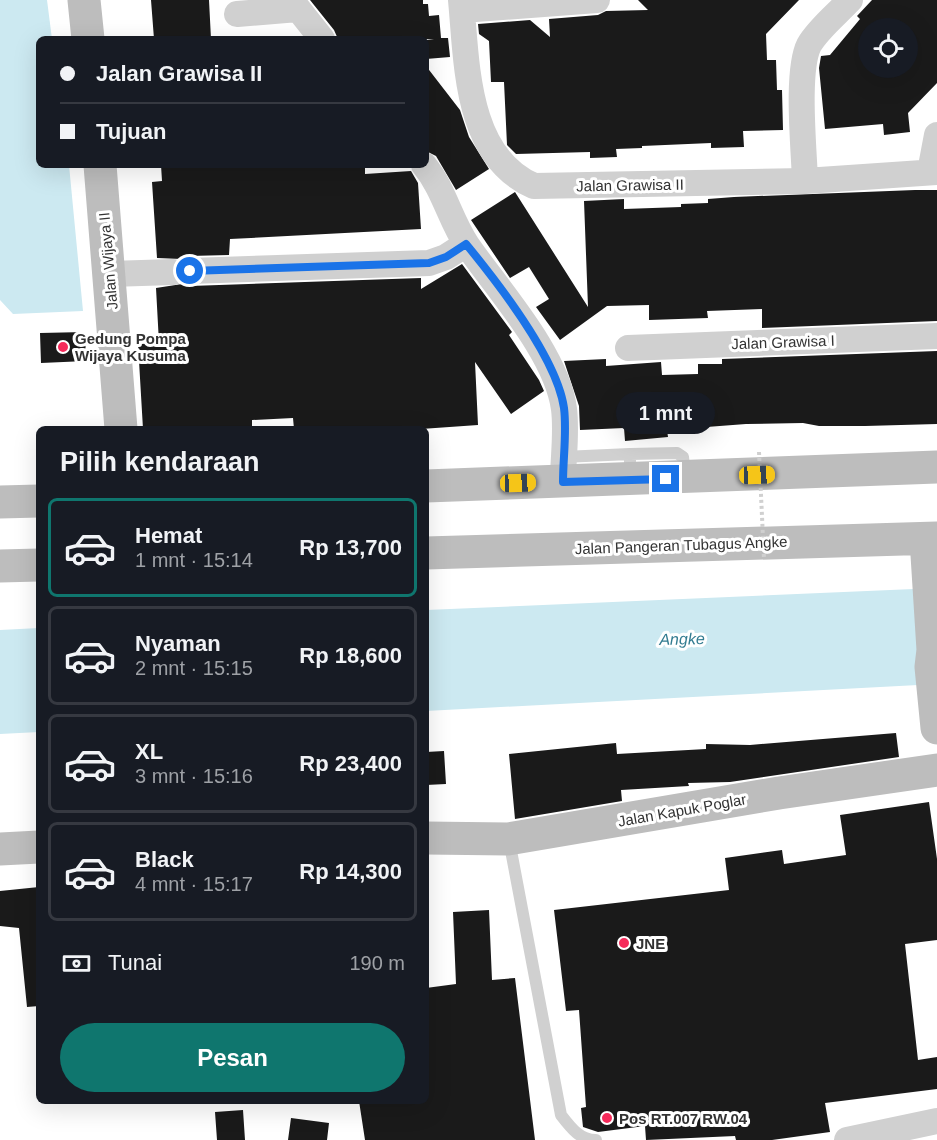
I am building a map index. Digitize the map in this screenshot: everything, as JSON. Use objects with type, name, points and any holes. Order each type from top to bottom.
[{"type":"main road","points":[[84,0],[88,36]]},
{"type":"main road","name":"Jalan Wijaya II","points":[[100,168],[121,426]]},
{"type":"main road","points":[[429,486],[563,469],[630,467],[685,478],[937,467]]},
{"type":"main road","points":[[0,502],[36,501]]},
{"type":"main road","points":[[930,545],[935,655],[931,667],[937,728]]},
{"type":"main road","name":"Jalan Pangeran Tubagus Angke","points":[[429,553],[930,545]]},
{"type":"main road","points":[[0,566],[36,565]]},
{"type":"main road","name":"Jalan Kapuk Poglar","points":[[429,838],[508,839],[779,793],[937,770]]},
{"type":"main road","points":[[0,849],[36,847]]},
{"type":"street","points":[[461,5],[597,0]]},
{"type":"street","points":[[805,181],[803,72],[806,53],[810,43],[850,0]]},
{"type":"street","points":[[237,14],[294,4],[320,36]]},
{"type":"street","name":"Jalan Grawisa II","points":[[461,5],[467,84],[475,112],[504,163],[525,182],[546,187],[805,181],[934,172]]},
{"type":"street","points":[[934,172],[937,135]]},
{"type":"street","points":[[426,168],[443,193],[466,244],[521,319],[551,369],[564,408],[563,469]]},
{"type":"street","points":[[110,274],[429,263],[446,257],[466,244]]},
{"type":"street","name":"Jalan Grawisa I","points":[[628,348],[937,336]]},
{"type":"street","points":[[847,1140],[937,1121]]},
{"type":"lane","points":[[508,839],[561,1115],[573,1131],[589,1140],[596,1140]]},
{"type":"path","points":[[759,452],[764,559]]},
{"type":"water","points":[[0,0],[47,0],[52,36],[36,36],[36,168],[69,168],[83,311],[13,314],[0,300]]},
{"type":"water","name":"Angke","points":[[937,588],[937,684],[429,711],[429,610]]},
{"type":"water","points":[[36,628],[36,732],[0,734],[0,630]]},
{"type":"building","points":[[151,0],[209,0],[211,36],[154,36]]},
{"type":"building","points":[[310,0],[423,0],[423,4],[428,4],[429,16],[439,15],[441,38],[448,38],[450,57],[429,59],[429,40],[434,39],[429,39],[429,36],[337,36]]},
{"type":"building","points":[[638,0],[799,0],[766,34],[767,60],[776,60],[777,90],[782,90],[783,130],[743,131],[744,147],[711,148],[711,143],[642,146],[642,148],[616,149],[617,157],[590,158],[590,152],[516,154],[507,145],[504,82],[491,82],[489,41],[479,34],[478,24],[530,20],[550,37],[549,19],[598,15],[606,11],[648,10]]},
{"type":"building","points":[[872,0],[937,0],[937,83],[908,113],[910,132],[884,135],[883,124],[825,129],[819,68],[821,56],[830,55],[858,21],[858,78],[918,78],[918,18],[859,18],[857,16]]},
{"type":"building","points":[[429,70],[460,110],[469,137],[489,169],[456,190],[436,156],[429,152]]},
{"type":"building","points":[[161,168],[365,168],[365,174],[411,171],[418,183],[421,229],[230,239],[229,255],[189,256],[181,259],[157,258],[152,182],[162,181]]},
{"type":"building","points":[[937,190],[937,321],[762,328],[762,309],[707,311],[708,318],[649,320],[649,305],[607,306],[560,340],[536,307],[549,299],[529,267],[510,278],[471,220],[515,192],[588,307],[584,201],[624,199],[624,209],[681,207],[681,204],[708,203],[708,199],[734,197]]},
{"type":"building","points":[[462,264],[512,332],[509,335],[544,391],[511,414],[475,362],[478,425],[429,428],[429,426],[294,426],[293,418],[252,420],[252,426],[143,426],[138,344],[159,343],[156,288],[182,284],[190,286],[421,278],[421,289]]},
{"type":"building","name":"Gedung Pompa Wijaya Kusuma","points":[[85,332],[86,361],[41,363],[40,333]]},
{"type":"building","points":[[937,351],[937,424],[819,426],[803,423],[746,424],[667,430],[668,437],[625,441],[624,428],[580,430],[579,406],[564,361],[606,359],[606,366],[661,362],[662,375],[698,374],[698,364],[722,364],[722,359]]},
{"type":"building","points":[[896,733],[899,757],[730,782],[688,783],[689,786],[621,790],[622,801],[515,819],[509,754],[616,743],[617,754],[706,749],[706,744],[750,745]]},
{"type":"building","points":[[444,751],[446,784],[429,785],[429,752]]},
{"type":"building","points":[[929,802],[937,859],[937,940],[905,944],[918,1060],[937,1057],[937,1089],[825,1103],[830,1132],[772,1140],[736,1140],[735,1136],[646,1140],[645,1126],[598,1132],[583,1127],[581,1108],[586,1107],[579,1010],[566,1011],[554,910],[729,890],[725,858],[782,850],[784,864],[846,855],[840,815]]},
{"type":"building","points":[[36,887],[36,1006],[27,1007],[19,928],[0,926],[0,891]]},
{"type":"building","points":[[489,910],[492,980],[515,978],[535,1140],[365,1140],[359,1104],[429,1104],[429,988],[456,984],[453,912]]},
{"type":"building","points":[[243,1110],[245,1140],[217,1140],[215,1112]]},
{"type":"building","points":[[291,1118],[329,1123],[327,1140],[288,1140]]},
{"type":"place","name":"Gedung Pompa Wijaya Kusuma","points":[[63,347]]},
{"type":"place","name":"JNE","points":[[624,943]]},
{"type":"place","name":"Pos RT.007 RW.04","points":[[607,1118]]},
{"type":"route","points":[[190,271],[429,263],[446,257],[466,244],[521,319],[551,369],[564,408],[563,482],[666,479]]}]
